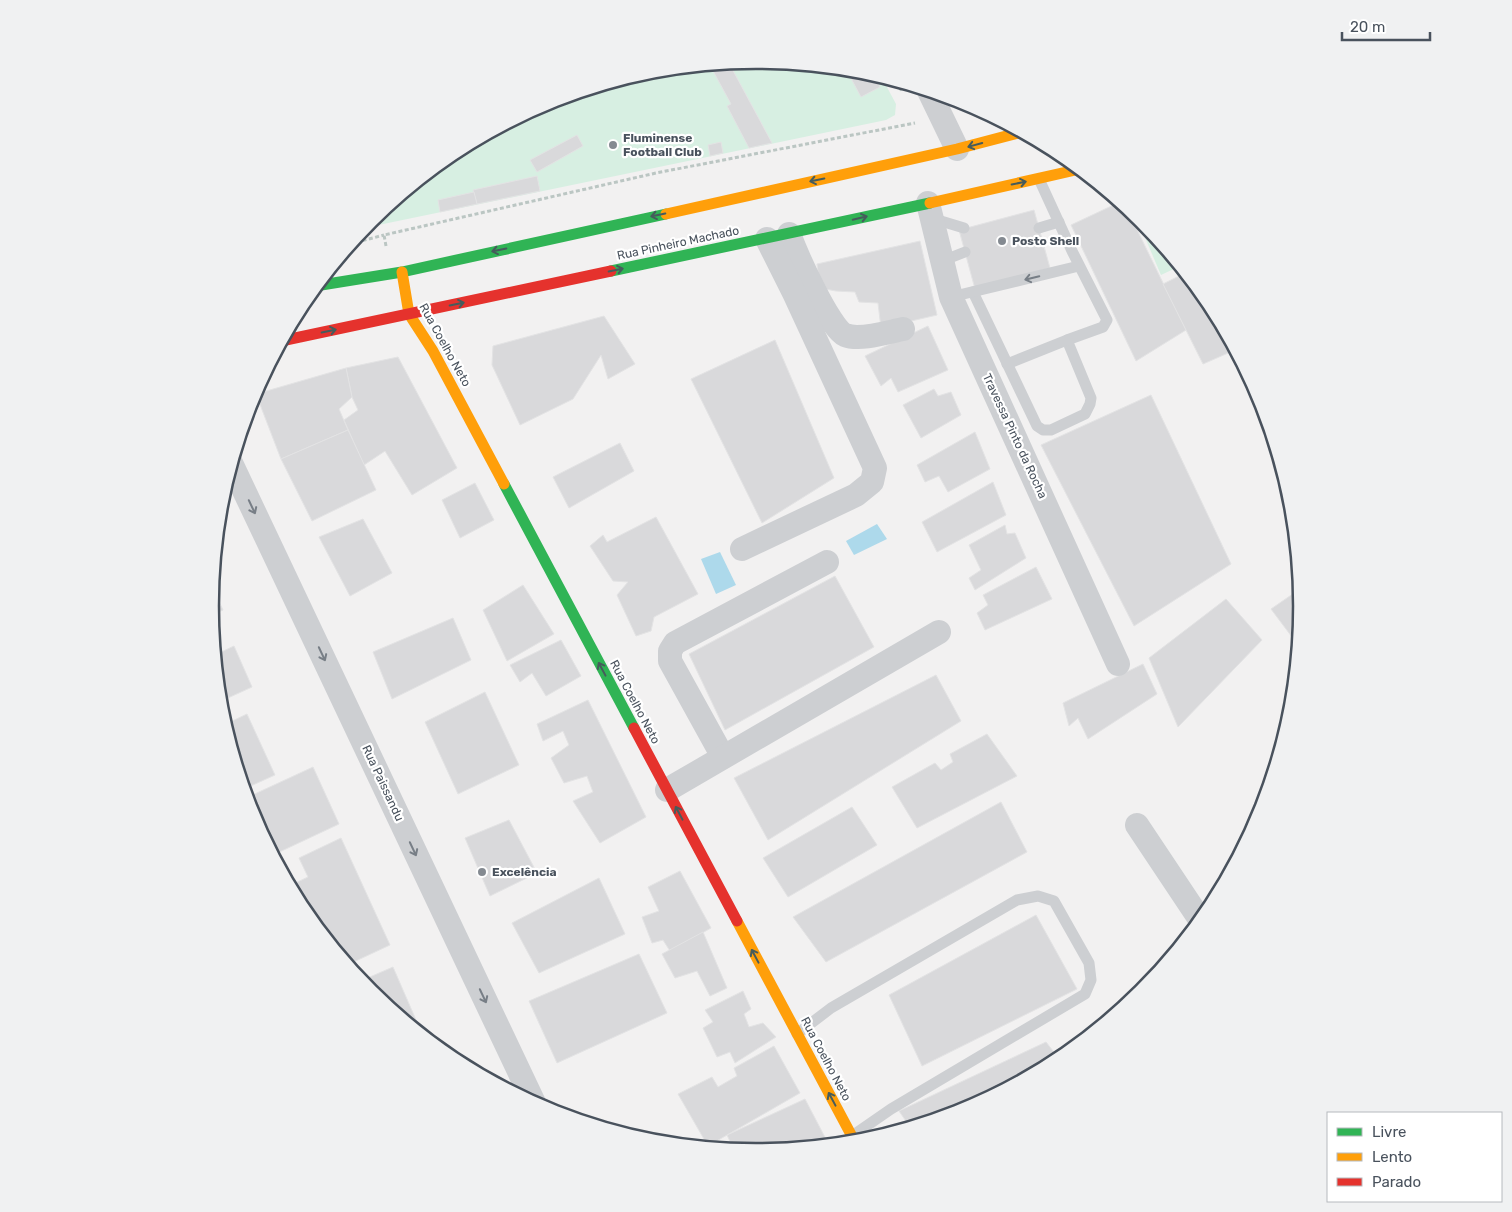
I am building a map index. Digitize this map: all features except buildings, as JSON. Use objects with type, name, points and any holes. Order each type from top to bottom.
[{"type":"main road","points":[[326,284],[402,272],[957,149],[1013,134]]},
{"type":"main road","name":"Rua Pinheiro Machado","points":[[290,339],[778,236],[929,211],[1071,171]]},
{"type":"main road","name":"Rua Coelho Neto","points":[[402,272],[409,314],[433,351],[852,1135]]},
{"type":"street","points":[[933,98],[957,149]]},
{"type":"street","name":"Travessa Pinto da Rocha","points":[[929,211],[942,261],[962,295],[1118,664]]},
{"type":"street","points":[[778,236],[801,264],[833,322],[844,335],[859,337],[903,329]]},
{"type":"street","points":[[742,549],[856,495],[872,482],[875,468],[795,295],[778,236]]},
{"type":"street","name":"Rua Paissandu","points":[[236,471],[529,1093]]},
{"type":"street","points":[[723,758],[670,661],[670,651],[675,643],[827,562]]},
{"type":"street","points":[[667,790],[939,632]]},
{"type":"street","points":[[1137,825],[1196,914]]},
{"type":"lane","points":[[1007,364],[1103,327],[1107,320],[1039,179]]},
{"type":"lane","points":[[929,211],[964,228]]},
{"type":"lane","points":[[1039,228],[1059,222]]},
{"type":"lane","points":[[942,261],[965,252]]},
{"type":"lane","points":[[1066,340],[1091,398],[1090,404],[1085,414],[1051,430],[1042,430],[1037,426],[1007,364],[962,295],[1080,266]]},
{"type":"lane","points":[[797,1034],[831,1008],[1017,900],[1038,896],[1054,901],[1089,963],[1091,980],[1085,994],[891,1109],[862,1133]]},
{"type":"path","points":[[362,241],[384,235]]},
{"type":"green space","name":"Fluminense Football Club","points":[[756,69],[826,73],[861,79],[886,85],[896,104],[895,115],[886,120],[377,225],[402,202],[458,159],[518,124],[583,97],[651,79],[686,73]]},
{"type":"green space","points":[[1144,234],[1174,269],[1161,275]]},
{"type":"water","points":[[877,524],[887,539],[854,555],[846,541]]},
{"type":"water","points":[[720,552],[736,585],[716,594],[701,559]]},
{"type":"traffic: fast","points":[[611,271],[930,203]]},
{"type":"traffic: fast","points":[[326,284],[402,272],[666,214]]},
{"type":"traffic: fast","points":[[504,484],[634,728]]},
{"type":"traffic: slow","points":[[666,214],[957,149],[1013,134]]},
{"type":"traffic: slow","points":[[930,203],[1071,171]]},
{"type":"traffic: slow","points":[[402,272],[409,314],[433,351],[504,484]]},
{"type":"traffic: slow","points":[[737,921],[851,1135]]},
{"type":"traffic: jam","points":[[290,339],[611,271]]},
{"type":"traffic: jam","points":[[634,728],[737,921]]},
{"type":"place","name":"Fluminense Football Club","points":[[613,145]]},
{"type":"place","name":"Posto Shell","points":[[1002,241]]},
{"type":"place","name":"Excelência","points":[[482,872]]}]
